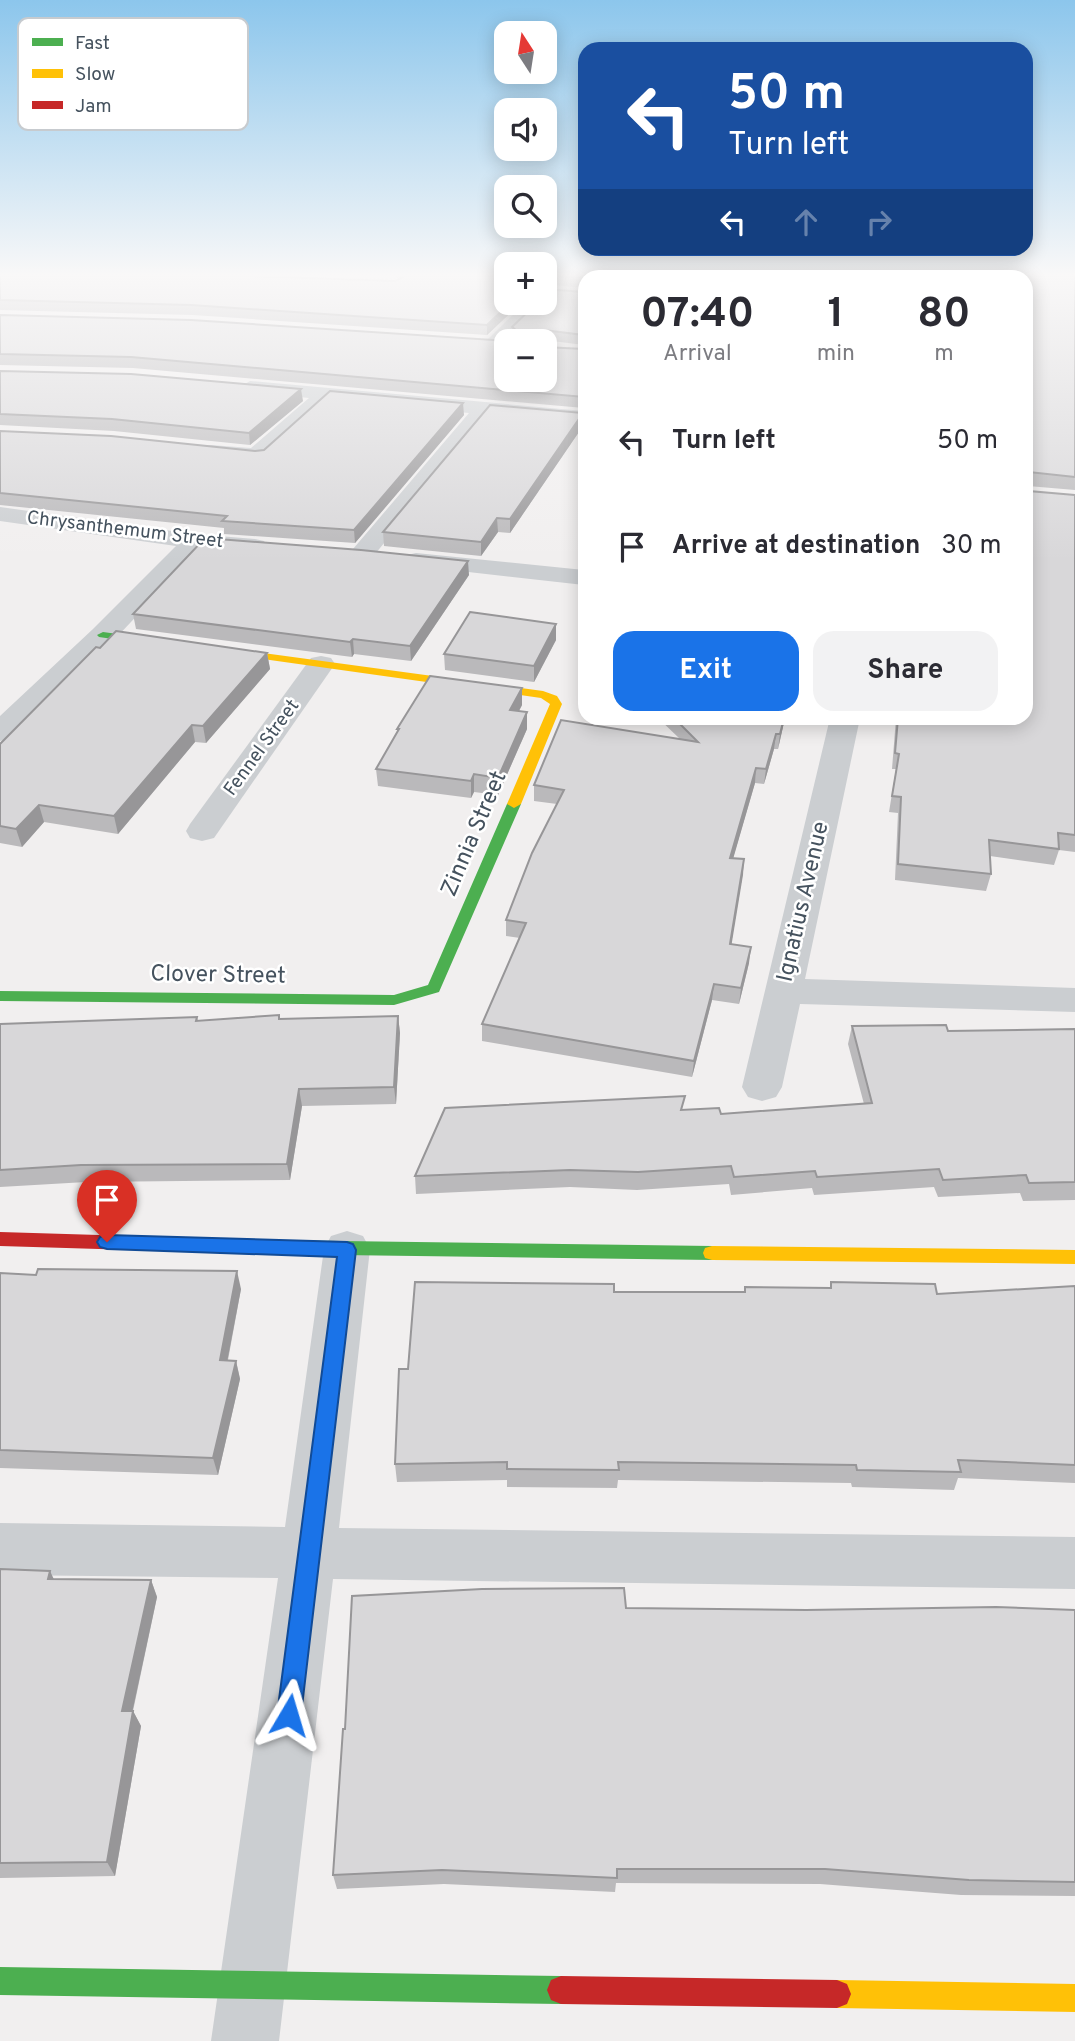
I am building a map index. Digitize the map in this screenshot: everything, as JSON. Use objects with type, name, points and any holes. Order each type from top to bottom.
[{"type":"street","points":[[230,385],[578,416]]},
{"type":"street","points":[[192,448],[256,455],[327,393]]},
{"type":"street","points":[[362,554],[484,408]]},
{"type":"street","name":"Chrysanthemum Street","points":[[0,514],[194,541],[272,547]]},
{"type":"street","points":[[0,732],[103,635],[194,541]]},
{"type":"street","points":[[337,552],[578,577]]},
{"type":"street","points":[[103,635],[171,644]]},
{"type":"street","points":[[198,648],[321,664]]},
{"type":"street","name":"Zinnia Street","points":[[321,664],[543,695],[553,699],[556,704],[434,988]]},
{"type":"street","name":"Fennel Street","points":[[202,831],[321,664]]},
{"type":"street","name":"Ignatius Avenue","points":[[762,1087],[843,725]]},
{"type":"street","name":"Clover Street","points":[[0,996],[394,1000],[434,988]]},
{"type":"street","points":[[783,991],[1075,999]]},
{"type":"street","points":[[0,1239],[347,1250],[1075,1257]]},
{"type":"street","points":[[245,2041],[347,1250]]},
{"type":"street","points":[[0,1549],[1075,1563]]},
{"type":"street","points":[[0,1981],[1075,1998]]},
{"type":"building","points":[[0,371],[131,374],[301,389],[249,433],[112,419],[0,414]]},
{"type":"building","points":[[292,371],[494,371],[494,389]]},
{"type":"building","points":[[557,371],[578,371],[578,396],[527,392],[557,392]]},
{"type":"building","points":[[1033,371],[1075,371],[1075,477],[1033,472]]},
{"type":"building","points":[[330,391],[463,403],[354,530],[222,521],[227,516],[0,493],[0,431],[111,436],[264,450]]},
{"type":"building","points":[[490,405],[578,413],[578,420],[510,519],[497,518],[481,542],[383,532]]},
{"type":"building","points":[[1033,491],[1075,495],[1075,835],[1058,833],[1059,849],[989,840],[991,874],[898,864],[901,797],[892,796],[899,754],[895,753],[897,725],[1033,725]]},
{"type":"building","points":[[205,538],[468,561],[410,646],[353,639],[350,642],[133,614]]},
{"type":"building","points":[[470,612],[556,624],[534,666],[444,654]]},
{"type":"building","points":[[116,631],[267,653],[203,726],[192,725],[114,816],[39,805],[16,829],[0,826],[0,744],[96,647],[100,648]]},
{"type":"building","points":[[430,676],[522,688],[510,710],[527,712],[498,778],[474,774],[471,781],[376,769]]},
{"type":"building","points":[[561,720],[578,723],[578,725],[698,742],[681,725],[782,725],[780,734],[776,734],[766,769],[756,768],[730,858],[744,859],[730,944],[751,947],[741,988],[714,984],[694,1061],[482,1024],[526,923],[506,920],[532,853],[564,790],[534,785]]},
{"type":"building","points":[[279,1015],[279,1019],[398,1016],[394,1087],[299,1089],[287,1164],[81,1165],[0,1170],[0,1024],[197,1017],[196,1021]]},
{"type":"building","points":[[946,1025],[948,1031],[1075,1029],[1075,1182],[1029,1183],[1026,1175],[943,1180],[939,1169],[817,1177],[815,1171],[734,1177],[731,1166],[638,1172],[570,1170],[415,1176],[445,1108],[685,1096],[681,1110],[719,1108],[721,1114],[872,1103],[852,1026]]},
{"type":"building","points":[[38,1269],[237,1271],[220,1360],[236,1361],[213,1458],[0,1450],[0,1273],[36,1275]]},
{"type":"building","points":[[415,1282],[614,1284],[614,1292],[745,1292],[745,1287],[831,1288],[831,1282],[935,1284],[937,1294],[1075,1286],[1075,1465],[958,1460],[961,1472],[857,1470],[856,1465],[618,1462],[619,1470],[507,1469],[507,1462],[395,1464],[399,1369],[408,1369]]},
{"type":"building","points":[[0,1569],[50,1571],[48,1579],[151,1580],[122,1711],[133,1711],[107,1862],[0,1863]]},
{"type":"building","points":[[624,1588],[626,1608],[806,1610],[996,1607],[1075,1610],[1075,1882],[969,1880],[825,1869],[617,1869],[617,1878],[442,1870],[333,1875],[352,1596],[482,1589]]},
{"type":"traffic: fast","points":[[103,635],[161,643]]},
{"type":"traffic: fast","points":[[0,996],[394,1000],[434,988],[514,804]]},
{"type":"traffic: fast","points":[[265,1247],[712,1253]]},
{"type":"traffic: fast","points":[[0,1981],[561,1990]]},
{"type":"traffic: slow","points":[[218,650],[543,695],[553,699],[556,704],[514,804]]},
{"type":"traffic: slow","points":[[712,1253],[1075,1257]]},
{"type":"traffic: slow","points":[[837,1994],[1075,1998]]},
{"type":"traffic: jam","points":[[0,1239],[265,1247]]},
{"type":"traffic: jam","points":[[561,1990],[837,1994]]},
{"type":"route","points":[[107,1242],[347,1250],[289,1715]]}]
